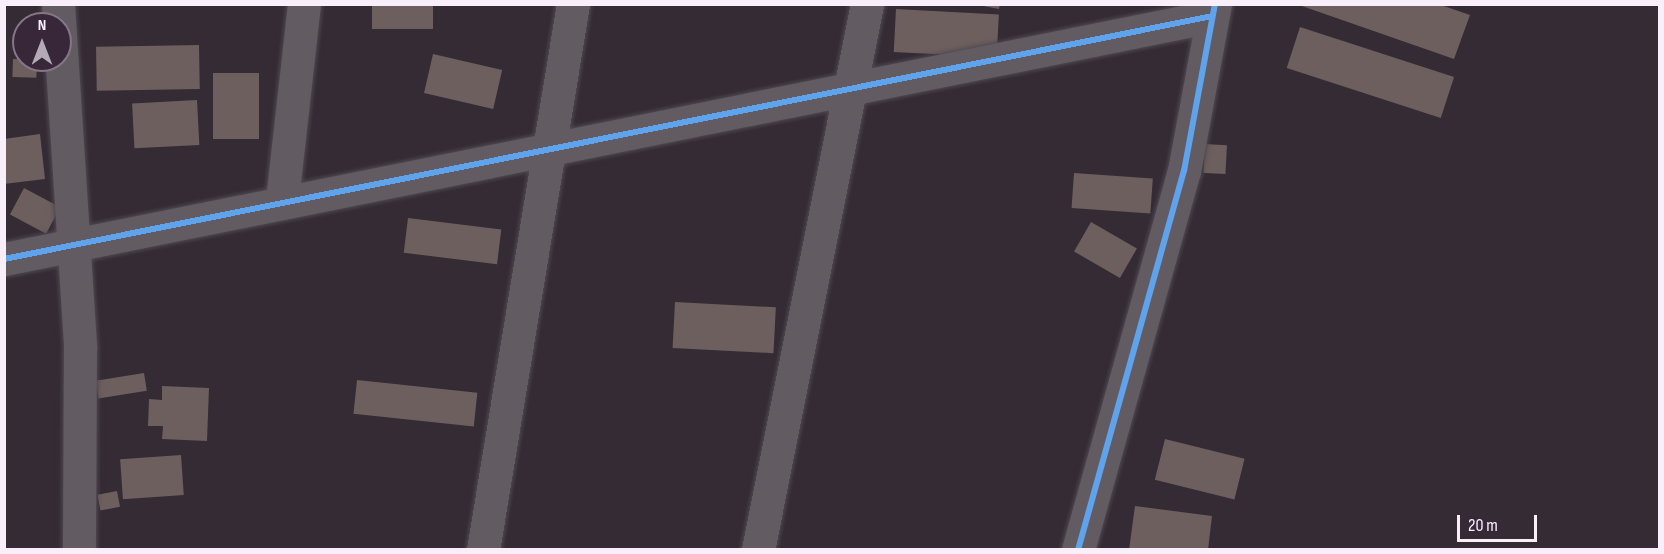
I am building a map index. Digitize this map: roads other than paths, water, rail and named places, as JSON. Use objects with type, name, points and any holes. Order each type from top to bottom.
[{"type":"street","points":[[58,4],[76,247],[79,549]]},
{"type":"street","points":[[282,200],[304,4]]},
{"type":"street","points":[[483,549],[573,4]]},
{"type":"street","points":[[758,549],[867,4]]},
{"type":"street","points":[[4,259],[76,247],[282,200],[851,90],[1214,10],[1184,171],[1078,549]]}]
